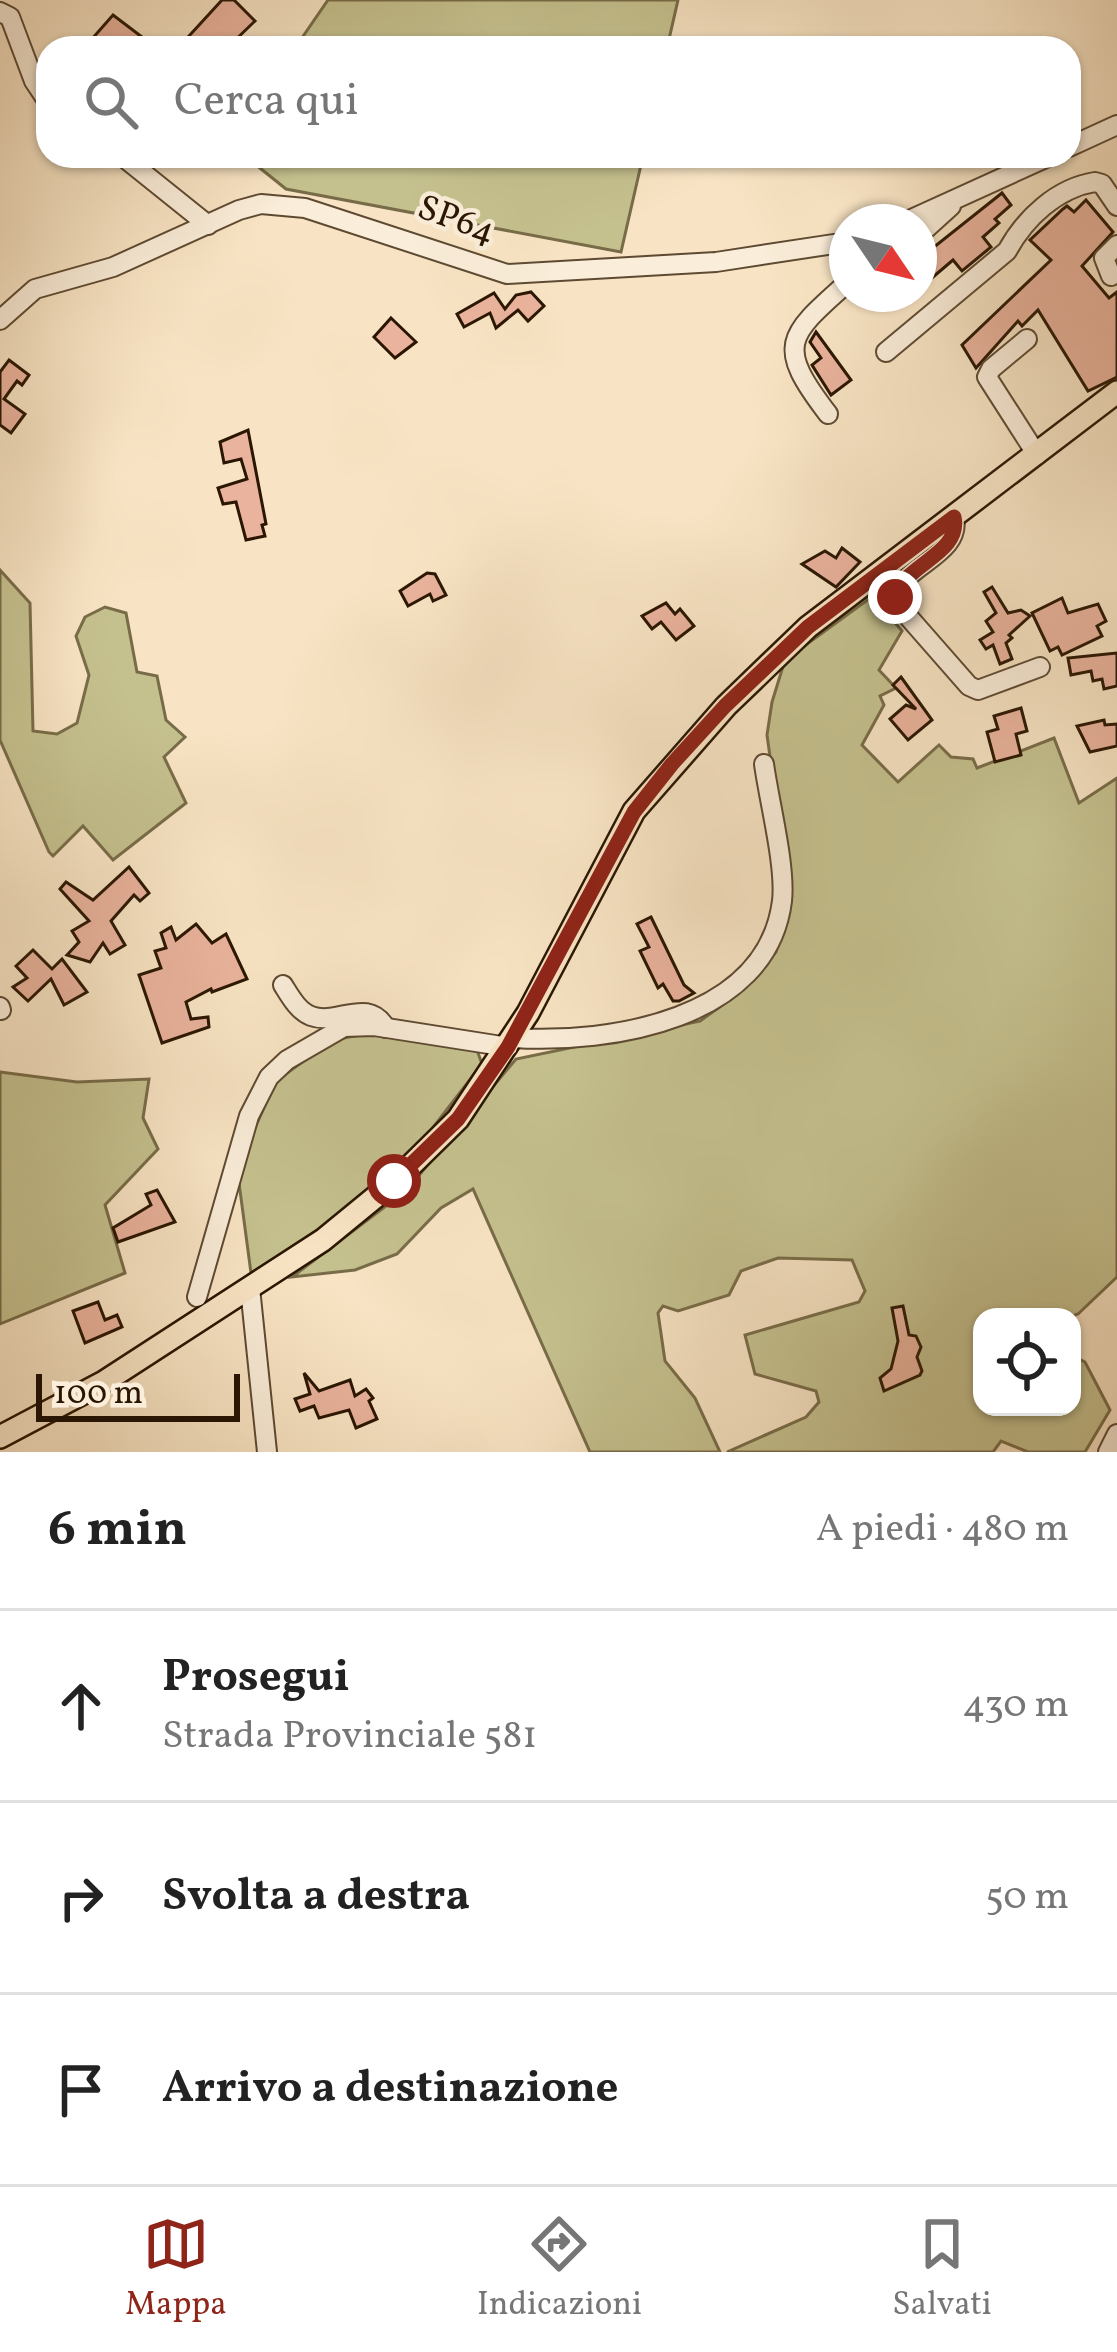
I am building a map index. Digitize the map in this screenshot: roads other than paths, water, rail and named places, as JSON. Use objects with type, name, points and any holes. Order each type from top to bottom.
[{"type":"main road","points":[[0,1437],[104,1382],[250,1288],[323,1240],[394,1181],[458,1119],[510,1042],[634,812],[725,706],[808,627],[1117,392]]},
{"type":"street","points":[[8,10],[36,84]]},
{"type":"street","points":[[1081,142],[1117,125]]},
{"type":"street","points":[[137,168],[208,225]]},
{"type":"street","points":[[937,209],[1025,168]]},
{"type":"street","points":[[886,352],[1007,251],[1016,234],[1048,202],[1095,182],[1102,184],[1117,206]]},
{"type":"street","points":[[937,222],[953,202]]},
{"type":"street","name":"SP64","points":[[0,320],[35,289],[113,268],[261,204],[305,208],[385,231],[479,267],[530,274],[716,262],[829,245]]},
{"type":"street","points":[[1111,276],[1104,258],[1117,245]]},
{"type":"street","points":[[828,414],[802,378],[793,351],[800,328],[829,300]]},
{"type":"street","points":[[1027,339],[987,377],[1037,455]]},
{"type":"street","points":[[954,517],[957,530],[951,541],[901,581],[895,597],[898,605],[969,686],[978,690],[1040,667]]},
{"type":"street","points":[[197,1297],[249,1116],[269,1077],[287,1060],[344,1027],[510,1042],[674,1022],[746,975],[778,926],[783,894],[764,764]]},
{"type":"street","points":[[283,986],[313,1017],[364,1011],[375,1014],[386,1028]]},
{"type":"street","points":[[250,1288],[267,1452]]},
{"type":"street","points":[[1108,1452],[1117,1434]]}]
